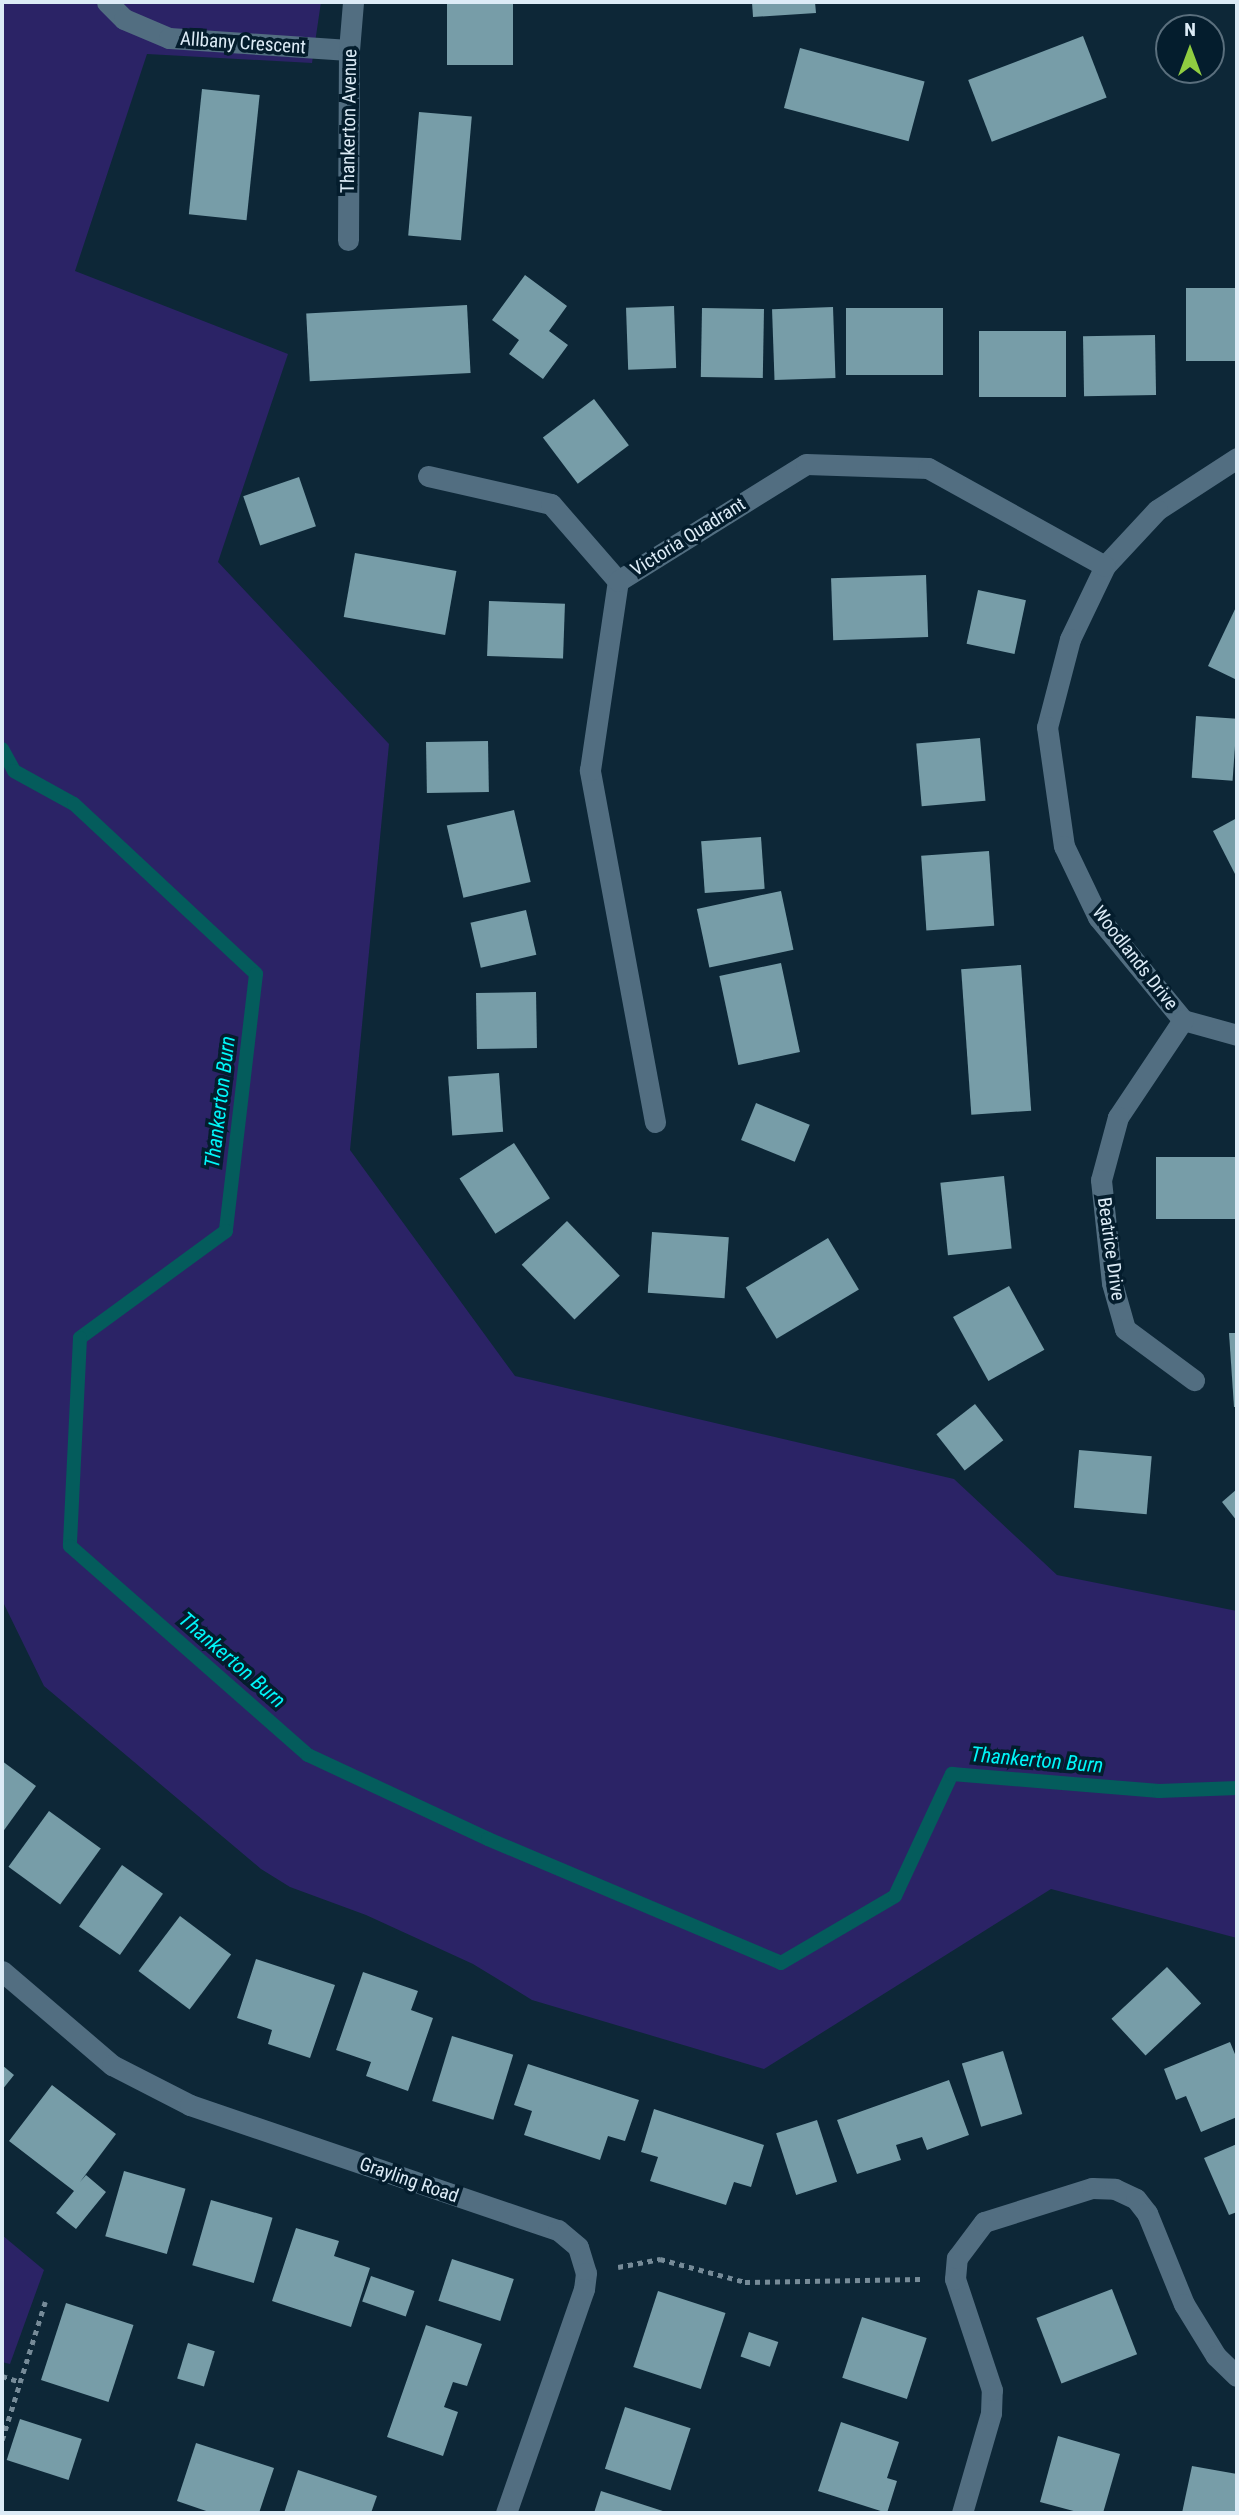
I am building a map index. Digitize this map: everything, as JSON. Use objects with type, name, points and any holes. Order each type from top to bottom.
[{"type":"street","name":"Allbany Crescent","points":[[107,2],[124,19],[169,38],[349,50]]},
{"type":"street","name":"Thankerton Avenue","points":[[348,240],[349,50],[353,2]]},
{"type":"street","name":"Woodlands Drive","points":[[1237,458],[1157,510],[1105,566],[1070,639],[1047,727],[1064,846],[1098,918],[1183,1020],[1237,1035]]},
{"type":"street","name":"Victoria Quadrant","points":[[655,1122],[590,770],[618,581],[806,464],[928,468],[1105,566]]},
{"type":"street","points":[[428,476],[551,504],[618,581]]},
{"type":"street","name":"Beatrice Drive","points":[[1183,1020],[1118,1117],[1101,1180],[1112,1283],[1125,1329],[1194,1380]]},
{"type":"street","name":"Grayling Road","points":[[2,1971],[113,2065],[179,2100],[558,2230],[578,2247],[586,2273]]},
{"type":"street","points":[[962,2513],[991,2413],[992,2390],[955,2279],[957,2258],[984,2222],[1092,2188],[1115,2189],[1136,2199],[1147,2213],[1184,2304],[1216,2357],[1237,2376]]},
{"type":"street","points":[[506,2513],[584,2289],[586,2273]]},
{"type":"path","points":[[586,2273],[660,2259],[745,2282],[955,2279]]},
{"type":"path","points":[[2,2440],[45,2302]]},
{"type":"path","points":[[2,2376],[20,2382]]},
{"type":"shaded area","points":[[2,2],[321,2],[312,63],[147,54],[75,271],[288,354],[218,562],[389,744],[350,1150],[515,1376],[954,1479],[1057,1575],[1237,1611],[1237,1938],[1051,1889],[764,2069],[532,2000],[473,1964],[366,1915],[290,1887],[261,1869],[44,1686],[2,1600]]},
{"type":"shaded area","points":[[2,2235],[44,2270],[10,2364],[2,2362]]},
{"type":"building","points":[[447,2],[513,2],[513,65],[447,65]]},
{"type":"building","points":[[752,2],[815,2],[816,13],[753,17]]},
{"type":"building","points":[[1083,36],[1107,98],[992,142],[968,80]]},
{"type":"building","points":[[800,48],[925,81],[909,141],[784,108]]},
{"type":"building","points":[[202,89],[260,95],[247,220],[189,214]]},
{"type":"building","points":[[419,112],[472,117],[461,240],[408,236]]},
{"type":"building","points":[[525,275],[567,306],[549,331],[568,345],[543,379],[509,354],[519,340],[492,320]]},
{"type":"building","points":[[1186,288],[1237,288],[1237,361],[1186,361]]},
{"type":"building","points":[[467,305],[471,373],[310,381],[306,313]]},
{"type":"building","points":[[674,306],[676,368],[628,370],[626,308]]},
{"type":"building","points":[[833,307],[835,378],[775,380],[772,309]]},
{"type":"building","points":[[702,308],[764,309],[763,378],[701,377]]},
{"type":"building","points":[[846,308],[943,308],[943,375],[846,375]]},
{"type":"building","points":[[979,331],[1066,331],[1066,397],[979,397]]},
{"type":"building","points":[[1155,335],[1156,395],[1084,396],[1083,336]]},
{"type":"building","points":[[594,399],[629,445],[578,484],[543,438]]},
{"type":"building","points":[[299,477],[316,526],[260,545],[243,496]]},
{"type":"building","points":[[355,553],[456,571],[445,635],[344,617]]},
{"type":"building","points":[[926,575],[928,637],[833,640],[831,578]]},
{"type":"building","points":[[978,590],[1026,600],[1014,654],[967,644]]},
{"type":"building","points":[[489,601],[565,604],[563,659],[487,656]]},
{"type":"building","points":[[1237,605],[1237,680],[1208,666]]},
{"type":"building","points":[[1196,716],[1237,719],[1233,781],[1192,778]]},
{"type":"building","points":[[980,738],[985,801],[922,806],[916,744]]},
{"type":"building","points":[[488,741],[489,792],[427,793],[426,742]]},
{"type":"building","points":[[514,810],[531,882],[463,898],[447,826]]},
{"type":"building","points":[[1237,818],[1237,873],[1235,874],[1213,831]]},
{"type":"building","points":[[761,837],[765,889],[705,893],[701,841]]},
{"type":"building","points":[[989,851],[994,926],[926,931],[921,856]]},
{"type":"building","points":[[781,891],[793,950],[709,968],[697,909]]},
{"type":"building","points":[[526,910],[536,955],[481,968],[470,923]]},
{"type":"building","points":[[781,963],[800,1052],[738,1065],[719,976]]},
{"type":"building","points":[[1021,965],[1031,1111],[971,1115],[961,969]]},
{"type":"building","points":[[536,992],[537,1048],[477,1049],[476,993]]},
{"type":"building","points":[[499,1073],[503,1132],[452,1135],[448,1077]]},
{"type":"building","points":[[756,1103],[810,1125],[795,1162],[741,1140]]},
{"type":"building","points":[[514,1143],[550,1198],[495,1234],[459,1178]]},
{"type":"building","points":[[1156,1157],[1237,1157],[1237,1219],[1156,1219]]},
{"type":"building","points":[[1004,1176],[1012,1249],[948,1255],[940,1183]]},
{"type":"building","points":[[567,1221],[620,1276],[574,1319],[522,1265]]},
{"type":"building","points":[[652,1232],[729,1237],[725,1298],[648,1293]]},
{"type":"building","points":[[828,1238],[859,1289],[777,1339],[746,1287]]},
{"type":"building","points":[[1009,1286],[1044,1350],[988,1381],[953,1317]]},
{"type":"building","points":[[1229,1333],[1237,1333],[1237,1407],[1234,1407]]},
{"type":"building","points":[[975,1404],[1003,1440],[965,1470],[936,1434]]},
{"type":"building","points":[[1079,1450],[1152,1456],[1147,1514],[1074,1508]]},
{"type":"building","points":[[1237,1489],[1237,1521],[1222,1502]]},
{"type":"building","points":[[2,1761],[36,1786],[2,1833]]},
{"type":"building","points":[[49,1811],[101,1849],[60,1904],[8,1867]]},
{"type":"building","points":[[122,1865],[163,1894],[120,1955],[79,1926]]},
{"type":"building","points":[[180,1916],[231,1955],[190,2010],[138,1971]]},
{"type":"building","points":[[256,1959],[335,1985],[310,2058],[268,2044],[272,2030],[237,2018]]},
{"type":"building","points":[[1167,1967],[1201,2004],[1146,2055],[1111,2019]]},
{"type":"building","points":[[363,1972],[418,1991],[411,2010],[433,2018],[408,2091],[366,2076],[371,2062],[336,2050]]},
{"type":"building","points":[[452,2036],[513,2055],[493,2120],[432,2101]]},
{"type":"building","points":[[1230,2042],[1237,2059],[1237,2117],[1201,2132],[1186,2096],[1176,2100],[1164,2069]]},
{"type":"building","points":[[1003,2051],[1022,2114],[981,2127],[962,2064]]},
{"type":"building","points":[[528,2064],[639,2100],[625,2141],[608,2136],[600,2160],[524,2135],[532,2111],[514,2105]]},
{"type":"building","points":[[2,2065],[14,2075],[2,2090]]},
{"type":"building","points":[[949,2080],[969,2135],[927,2150],[922,2137],[896,2145],[901,2160],[857,2174],[837,2120]]},
{"type":"building","points":[[52,2085],[116,2134],[80,2182],[86,2175],[106,2192],[76,2229],[56,2213],[74,2191],[9,2141]]},
{"type":"building","points":[[654,2109],[764,2145],[751,2187],[734,2182],[726,2205],[650,2181],[658,2157],[641,2152]]},
{"type":"building","points":[[817,2120],[837,2182],[796,2195],[776,2133]]},
{"type":"building","points":[[1237,2144],[1237,2212],[1229,2215],[1204,2158]]},
{"type":"building","points":[[124,2171],[186,2189],[167,2254],[105,2236]]},
{"type":"building","points":[[211,2200],[273,2218],[254,2283],[192,2265]]},
{"type":"building","points":[[296,2228],[339,2241],[334,2256],[370,2268],[351,2327],[272,2301]]},
{"type":"building","points":[[452,2259],[514,2279],[500,2321],[438,2301]]},
{"type":"building","points":[[371,2276],[414,2291],[406,2317],[362,2302]]},
{"type":"building","points":[[1112,2289],[1137,2354],[1061,2383],[1036,2318]]},
{"type":"building","points":[[658,2291],[726,2313],[701,2389],[633,2367]]},
{"type":"building","points":[[66,2303],[134,2325],[108,2402],[41,2380]]},
{"type":"building","points":[[862,2317],[927,2338],[907,2399],[842,2378]]},
{"type":"building","points":[[426,2325],[482,2344],[467,2386],[453,2382],[444,2407],[458,2412],[443,2456],[387,2437]]},
{"type":"building","points":[[749,2332],[778,2342],[770,2367],[741,2357]]},
{"type":"building","points":[[188,2343],[215,2351],[204,2387],[177,2378]]},
{"type":"building","points":[[625,2407],[691,2428],[671,2490],[605,2469]]},
{"type":"building","points":[[20,2419],[82,2439],[69,2480],[7,2460]]},
{"type":"building","points":[[841,2422],[899,2442],[887,2478],[897,2481],[887,2513],[818,2491]]},
{"type":"building","points":[[1058,2436],[1120,2454],[1103,2513],[1081,2513],[1040,2502]]},
{"type":"building","points":[[196,2443],[274,2468],[259,2513],[212,2513],[177,2501]]},
{"type":"building","points":[[1192,2466],[1237,2474],[1237,2513],[1182,2513]]},
{"type":"building","points":[[298,2470],[377,2496],[371,2513],[284,2513]]},
{"type":"building","points":[[601,2491],[669,2513],[594,2513]]},
{"type":"waterway","name":"Thankerton Burn","points":[[2,749],[14,771],[74,804],[256,974],[226,1231],[80,1338],[70,1546],[308,1755],[488,1839],[781,1963],[895,1896],[952,1774],[1159,1791],[1237,1788]]}]
